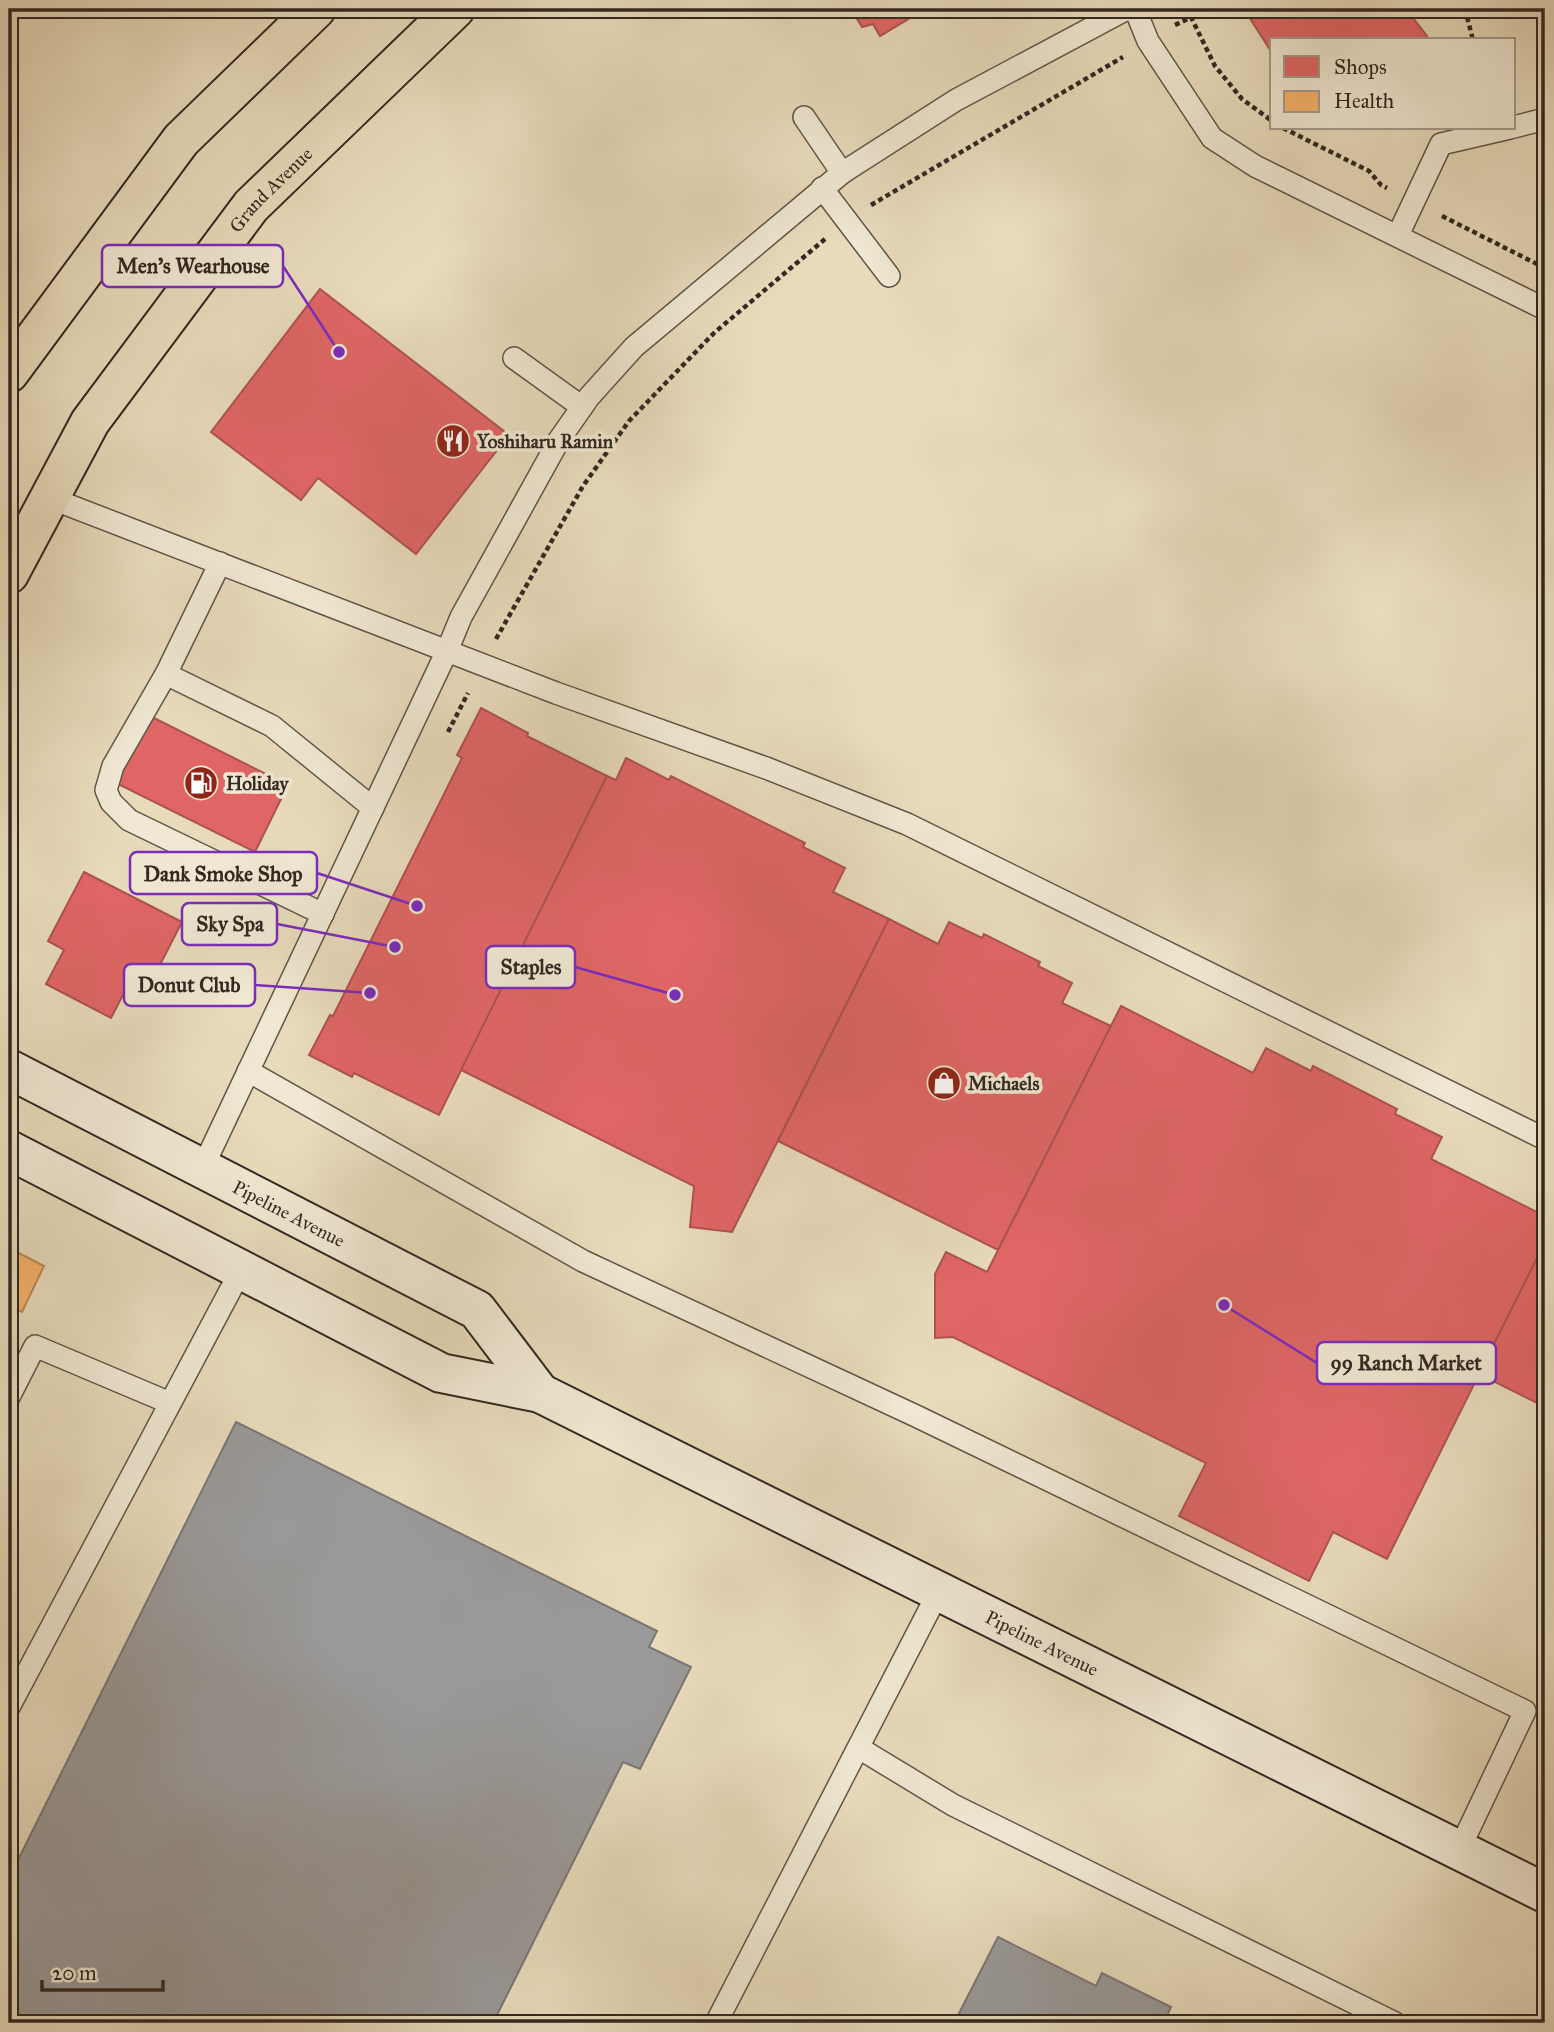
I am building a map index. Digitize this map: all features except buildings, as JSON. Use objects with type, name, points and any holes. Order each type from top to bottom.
[{"type":"main road","points":[[9,373],[181,140],[316,9]]},
{"type":"main road","name":"Grand Avenue","points":[[9,574],[90,422],[251,206],[455,9]]},
{"type":"main road","name":"Pipeline Avenue","points":[[9,1069],[477,1310],[540,1393]]},
{"type":"main road","name":"Pipeline Avenue","points":[[9,1150],[441,1373],[540,1393],[1545,1894]]},
{"type":"lane","points":[[202,1169],[461,617],[559,440],[582,407],[634,347],[842,173],[956,100],[1127,9]]},
{"type":"lane","points":[[1135,9],[1148,41],[1212,138],[1255,166],[1545,309]]},
{"type":"lane","points":[[804,117],[842,173]]},
{"type":"lane","points":[[1516,126],[1545,120]]},
{"type":"lane","points":[[1398,235],[1441,144],[1499,130]]},
{"type":"lane","points":[[822,188],[889,276]]},
{"type":"lane","points":[[514,358],[582,407]]},
{"type":"lane","points":[[50,498],[556,694],[766,768],[907,824],[1545,1139]]},
{"type":"lane","points":[[220,563],[166,674],[113,766],[106,790],[111,802],[128,820],[323,914]]},
{"type":"lane","points":[[166,674],[272,726],[373,808]]},
{"type":"lane","points":[[248,1072],[583,1261],[916,1416],[1525,1711],[1459,1850]]},
{"type":"lane","points":[[9,1707],[241,1269]]},
{"type":"lane","points":[[9,1397],[35,1346],[170,1403]]},
{"type":"lane","points":[[716,2023],[939,1591]]},
{"type":"lane","points":[[859,1748],[953,1805],[1395,2023]]},
{"type":"path","points":[[1187,9],[1215,66],[1242,99],[1270,120]]},
{"type":"path","points":[[448,732],[526,584],[583,486],[629,421],[714,333],[845,221],[1099,73],[1190,16],[1209,9]]},
{"type":"path","points":[[1465,9],[1472,38]]},
{"type":"place","name":"Men's Wearhouse","points":[[339,352]]},
{"type":"place","name":"Yoshiharu Ramin","points":[[453,441]]},
{"type":"place","name":"Holiday","points":[[201,783]]},
{"type":"place","name":"Dank Smoke Shop","points":[[417,906]]},
{"type":"place","name":"Sky Spa","points":[[395,947]]},
{"type":"place","name":"Donut Club","points":[[370,993]]},
{"type":"place","name":"Staples","points":[[675,995]]},
{"type":"place","name":"Michaels","points":[[944,1083]]},
{"type":"place","name":"99 Ranch Market","points":[[1224,1305]]}]
